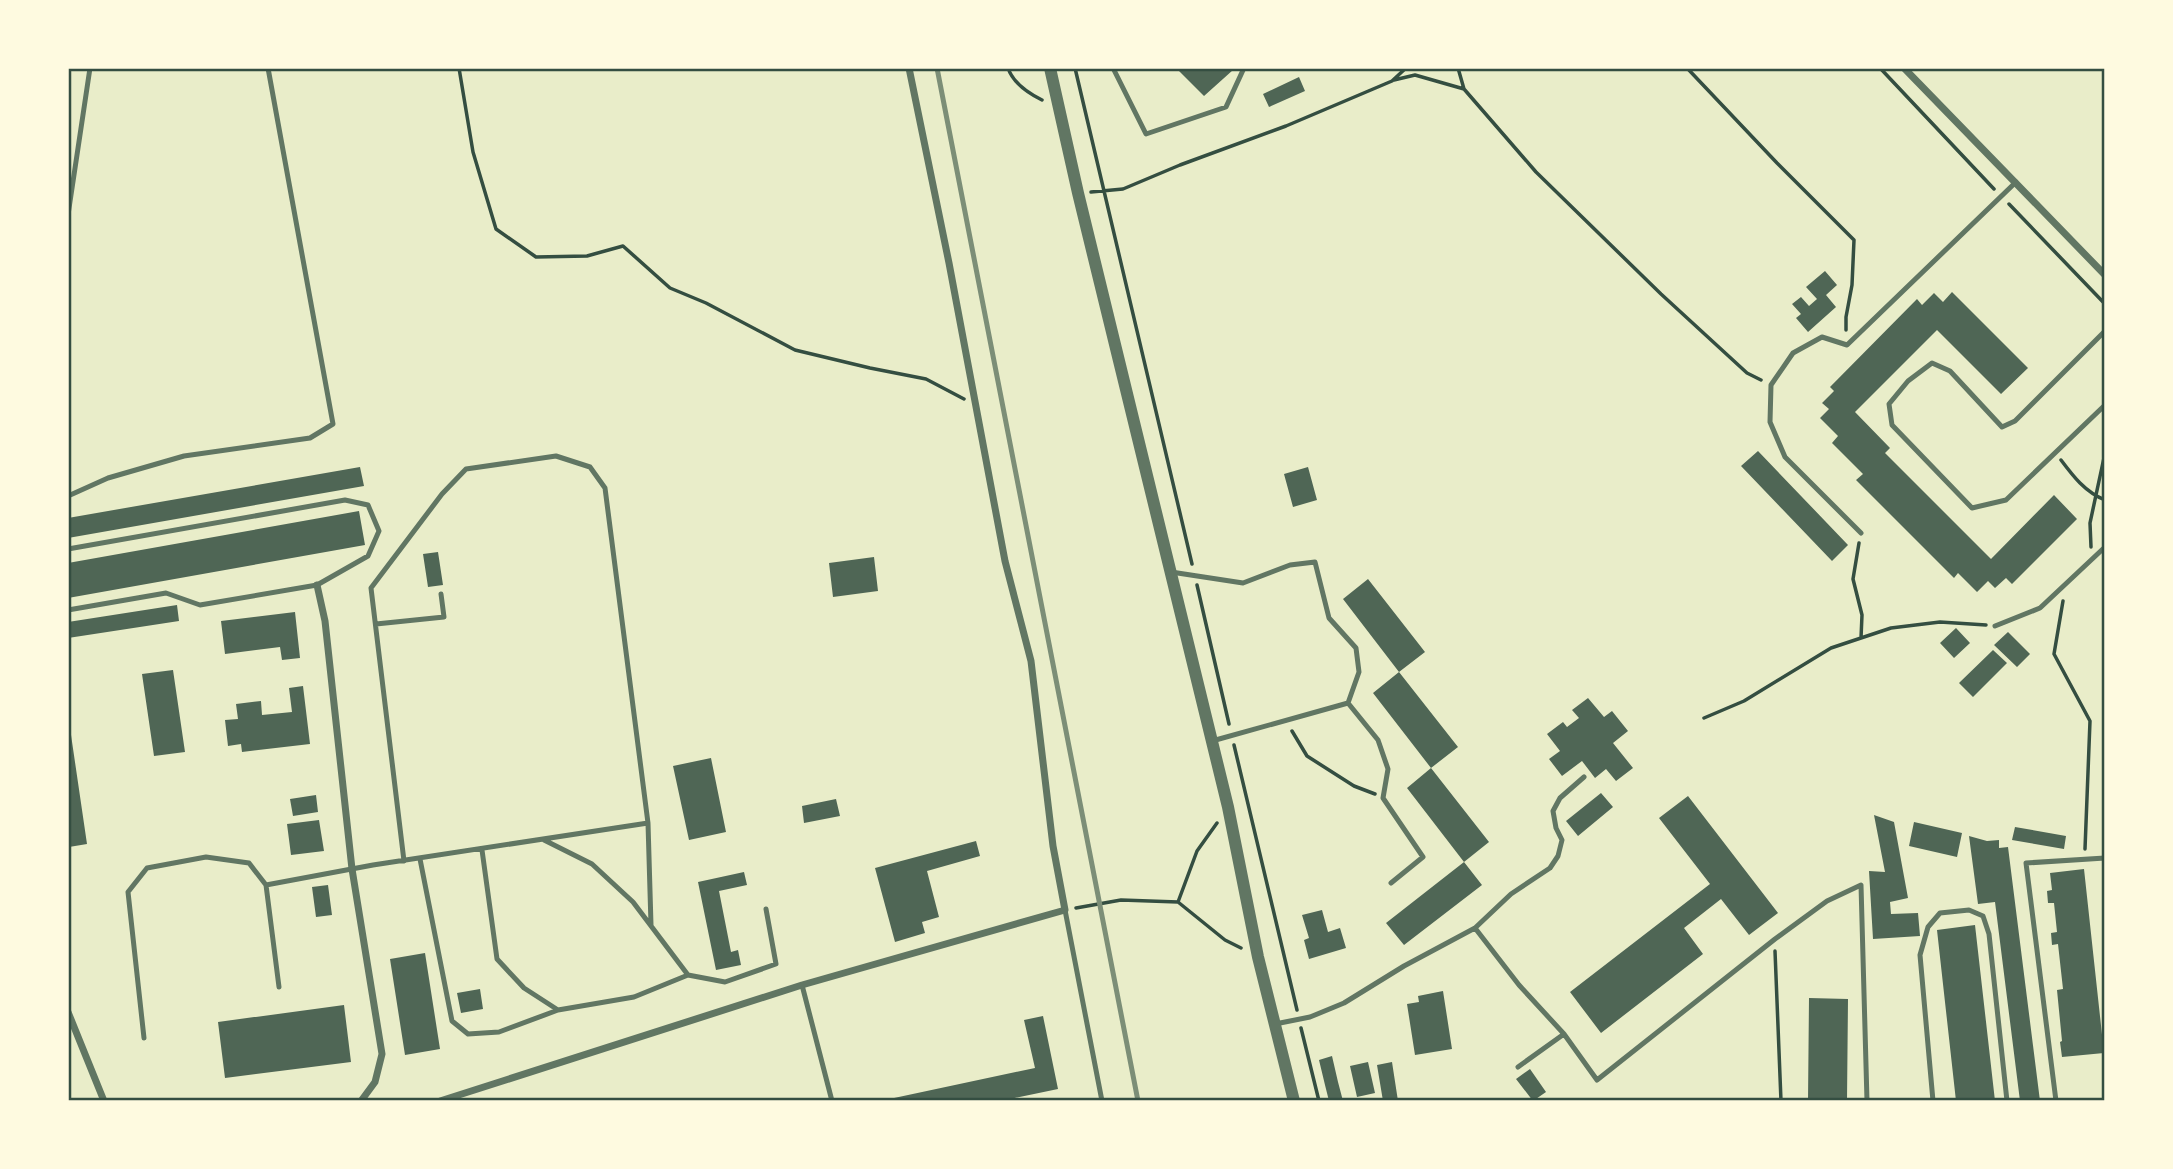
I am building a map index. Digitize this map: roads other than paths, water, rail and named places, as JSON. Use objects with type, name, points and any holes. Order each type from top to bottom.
[{"type":"street","points":[[440,1101],[802,985],[1065,910],[1053,846],[1031,661],[1005,561],[909,68]]},
{"type":"street","points":[[1051,68],[1078,193],[1228,807],[1258,957],[1294,1101]]},
{"type":"street","points":[[1904,68],[2105,275]]},
{"type":"street","points":[[317,585],[325,621],[352,869],[382,1055],[375,1082],[361,1101]]},
{"type":"street","points":[[68,1012],[104,1101]]},
{"type":"lane","points":[[68,215],[90,68]]},
{"type":"lane","points":[[68,496],[108,478],[184,456],[310,438],[333,424],[268,68]]},
{"type":"lane","points":[[1113,68],[1146,134],[1226,107],[1244,68]]},
{"type":"lane","points":[[1861,533],[1785,457],[1770,422],[1771,385],[1793,353],[1822,337],[1847,345],[2016,182]]},
{"type":"lane","points":[[2105,331],[2015,421],[2001,427],[1950,371],[1932,363],[1908,381],[1889,404],[1892,425],[1972,508],[2006,500],[2105,405]]},
{"type":"lane","points":[[404,861],[371,588],[442,494],[466,469],[556,456],[590,467],[605,488],[648,823],[650,925]]},
{"type":"lane","points":[[68,549],[345,500],[368,505],[379,531],[368,556],[317,585],[200,605],[166,593],[68,610]]},
{"type":"lane","points":[[1995,626],[2040,608],[2105,547]]},
{"type":"lane","points":[[1171,572],[1243,583],[1290,565],[1315,562],[1329,618],[1356,648],[1359,672],[1348,703]]},
{"type":"lane","points":[[376,624],[444,617],[441,594]]},
{"type":"lane","points":[[1212,741],[1348,703]]},
{"type":"lane","points":[[1348,703],[1378,740],[1388,769],[1383,797],[1423,857],[1391,883]]},
{"type":"lane","points":[[1275,1024],[1310,1017],[1344,1003],[1404,966],[1475,928],[1511,894],[1550,868],[1558,856],[1562,840],[1556,828],[1553,811],[1560,798],[1584,777]]},
{"type":"lane","points":[[266,886],[352,869],[648,823]]},
{"type":"lane","points":[[544,840],[592,864],[633,902],[688,975]]},
{"type":"lane","points":[[482,850],[497,959],[524,988],[558,1010]]},
{"type":"lane","points":[[144,1038],[128,892],[147,868],[206,856],[248,863],[266,886],[279,987]]},
{"type":"lane","points":[[2056,1101],[2026,863],[2105,858]]},
{"type":"lane","points":[[420,859],[452,1021],[468,1034],[499,1032],[558,1010],[634,997],[688,975],[724,982],[776,964],[766,908]]},
{"type":"lane","points":[[1475,928],[1519,985],[1564,1034],[1597,1080],[1775,939],[1827,901],[1861,886],[1867,1101]]},
{"type":"lane","points":[[1065,910],[1102,1101]]},
{"type":"lane","points":[[1933,1101],[1920,955],[1927,927],[1940,913],[1969,910],[1983,916],[1989,934],[2007,1101]]},
{"type":"lane","points":[[802,985],[832,1101]]},
{"type":"lane","points":[[1518,1067],[1564,1034]]},
{"type":"railway","points":[[937,68],[1138,1101]]}]
